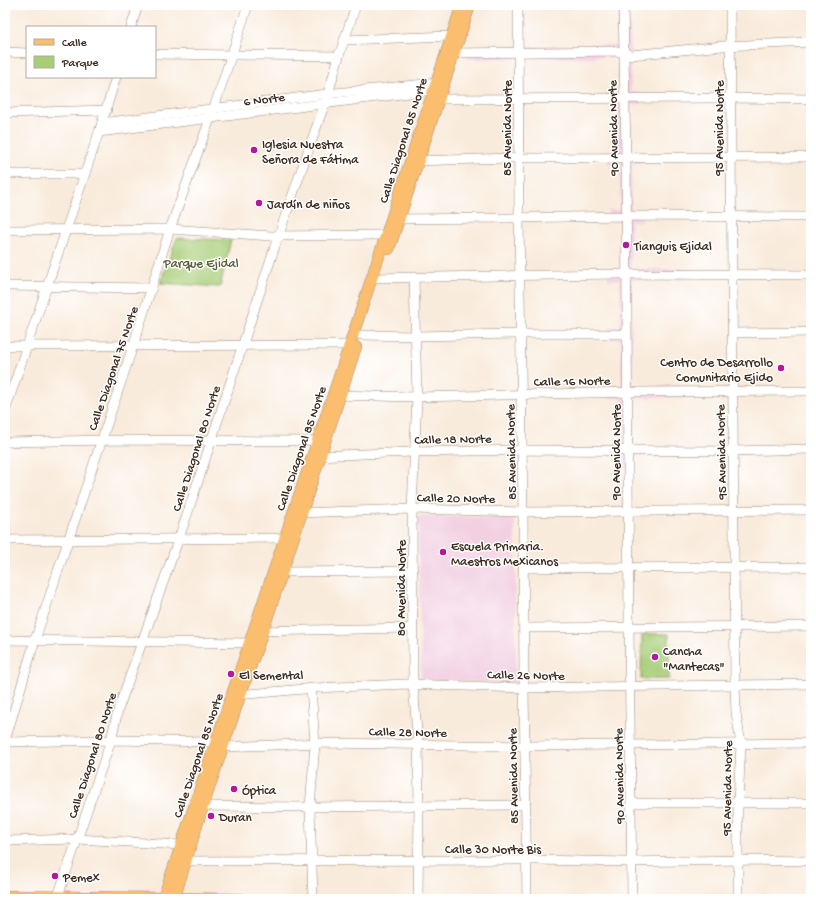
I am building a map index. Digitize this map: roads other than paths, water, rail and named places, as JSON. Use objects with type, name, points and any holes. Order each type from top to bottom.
[{"type":"main road","name":"Calle Diagonal 85 Norte","points":[[316,457],[317,441],[337,395],[349,346],[375,278],[395,219],[451,36],[462,5]]},
{"type":"main road","name":"Calle Diagonal 85 Norte","points":[[435,91],[454,53],[470,5]]},
{"type":"main road","name":"Calle Diagonal 85 Norte","points":[[168,899],[180,861],[203,806],[219,745],[250,643],[258,631],[282,572],[297,513],[337,395],[360,335],[385,235],[395,219]]},
{"type":"main road","name":"Calle Diagonal 85 Norte","points":[[180,861],[181,845],[219,745],[241,693],[284,538],[297,513]]},
{"type":"main road","points":[[5,896],[57,898],[241,899]]},
{"type":"street","points":[[131,26],[138,5]]},
{"type":"street","name":"Calle Diagonal 75 Norte","points":[[5,741],[35,640],[133,346],[170,228],[211,118],[248,5]]},
{"type":"street","name":"Calle Diagonal 80 Norte","points":[[57,898],[111,740],[118,710],[178,539],[278,237],[328,94],[356,5]]},
{"type":"street","name":"85 Avenida Norte","points":[[518,5],[520,334],[523,450],[527,899]]},
{"type":"street","name":"90 Avenida Norte","points":[[623,5],[626,158],[626,334],[628,392],[627,451],[632,899]]},
{"type":"street","name":"95 Avenida Norte","points":[[730,5],[735,685],[736,713],[741,744],[738,803],[738,899]]},
{"type":"street","points":[[344,40],[451,36]]},
{"type":"street","points":[[454,53],[617,52],[631,55],[730,46],[811,42]]},
{"type":"street","points":[[5,52],[26,53]]},
{"type":"street","points":[[156,54],[339,56]]},
{"type":"street","points":[[5,410],[86,174],[116,78]]},
{"type":"street","points":[[101,128],[214,108],[328,94],[435,91],[519,99],[811,99]]},
{"type":"street","name":"6 Norte","points":[[101,128],[211,118],[435,91]]},
{"type":"street","points":[[5,113],[107,110]]},
{"type":"street","points":[[414,161],[519,158],[811,157]]},
{"type":"street","points":[[5,174],[86,174]]},
{"type":"street","points":[[395,219],[626,216],[811,216]]},
{"type":"street","points":[[5,230],[170,228],[278,237],[385,235]]},
{"type":"street","points":[[375,278],[626,274],[811,275]]},
{"type":"street","name":"80 Avenida Norte","points":[[414,277],[417,397],[412,509],[413,684],[418,744],[418,899]]},
{"type":"street","points":[[5,286],[152,288]]},
{"type":"street","points":[[732,333],[811,332]]},
{"type":"street","points":[[360,335],[416,336],[626,334]]},
{"type":"street","points":[[5,346],[349,346]]},
{"type":"street","name":"Calle 16 Norte","points":[[337,395],[417,397],[628,392],[811,391]]},
{"type":"street","points":[[5,442],[101,440],[317,441]]},
{"type":"street","name":"Calle 18 Norte","points":[[316,457],[415,452],[523,450],[733,451],[811,449]]},
{"type":"street","name":"Calle 20 Norte","points":[[297,513],[412,509],[523,512],[811,510]]},
{"type":"street","points":[[5,540],[284,538]]},
{"type":"street","points":[[524,568],[811,567]]},
{"type":"street","points":[[282,572],[413,571]]},
{"type":"street","points":[[524,628],[811,626]]},
{"type":"street","points":[[258,631],[413,628]]},
{"type":"street","points":[[5,640],[250,643]]},
{"type":"street","name":"Calle 26 Norte","points":[[241,693],[248,694],[311,688],[413,684],[524,688],[811,684]]},
{"type":"street","points":[[311,688],[315,744],[310,807],[313,861],[313,899]]},
{"type":"street","name":"Calle 28 Norte","points":[[5,741],[111,740],[208,742],[219,745],[418,744],[525,746],[811,743]]},
{"type":"street","points":[[632,803],[811,803]]},
{"type":"street","points":[[203,806],[310,807],[526,805]]},
{"type":"street","points":[[5,841],[77,839],[181,845]]},
{"type":"street","name":"Calle 30 Norte Bis","points":[[180,861],[811,861]]},
{"type":"place","name":"Iglesia Nuestra Señora de Fátima","points":[[254,150]]},
{"type":"place","name":"Jardín de niños","points":[[259,203]]},
{"type":"place","name":"Tianguis Ejidal","points":[[626,245]]},
{"type":"place","name":"Centro de Desarrollo Comunitario Ejido","points":[[781,368]]},
{"type":"place","name":"Escuela Primaria. Maestros Mexicanos","points":[[443,552]]},
{"type":"place","name":"Cancha \"Mantecas\"","points":[[655,657]]},
{"type":"place","name":"El Semental","points":[[231,674]]},
{"type":"place","name":"Óptica","points":[[234,789]]},
{"type":"place","name":"Duran","points":[[211,816]]},
{"type":"place","name":"Pemex","points":[[55,876]]},
{"type":"park label","name":"Parque Ejidal","points":[[201,262]]}]
